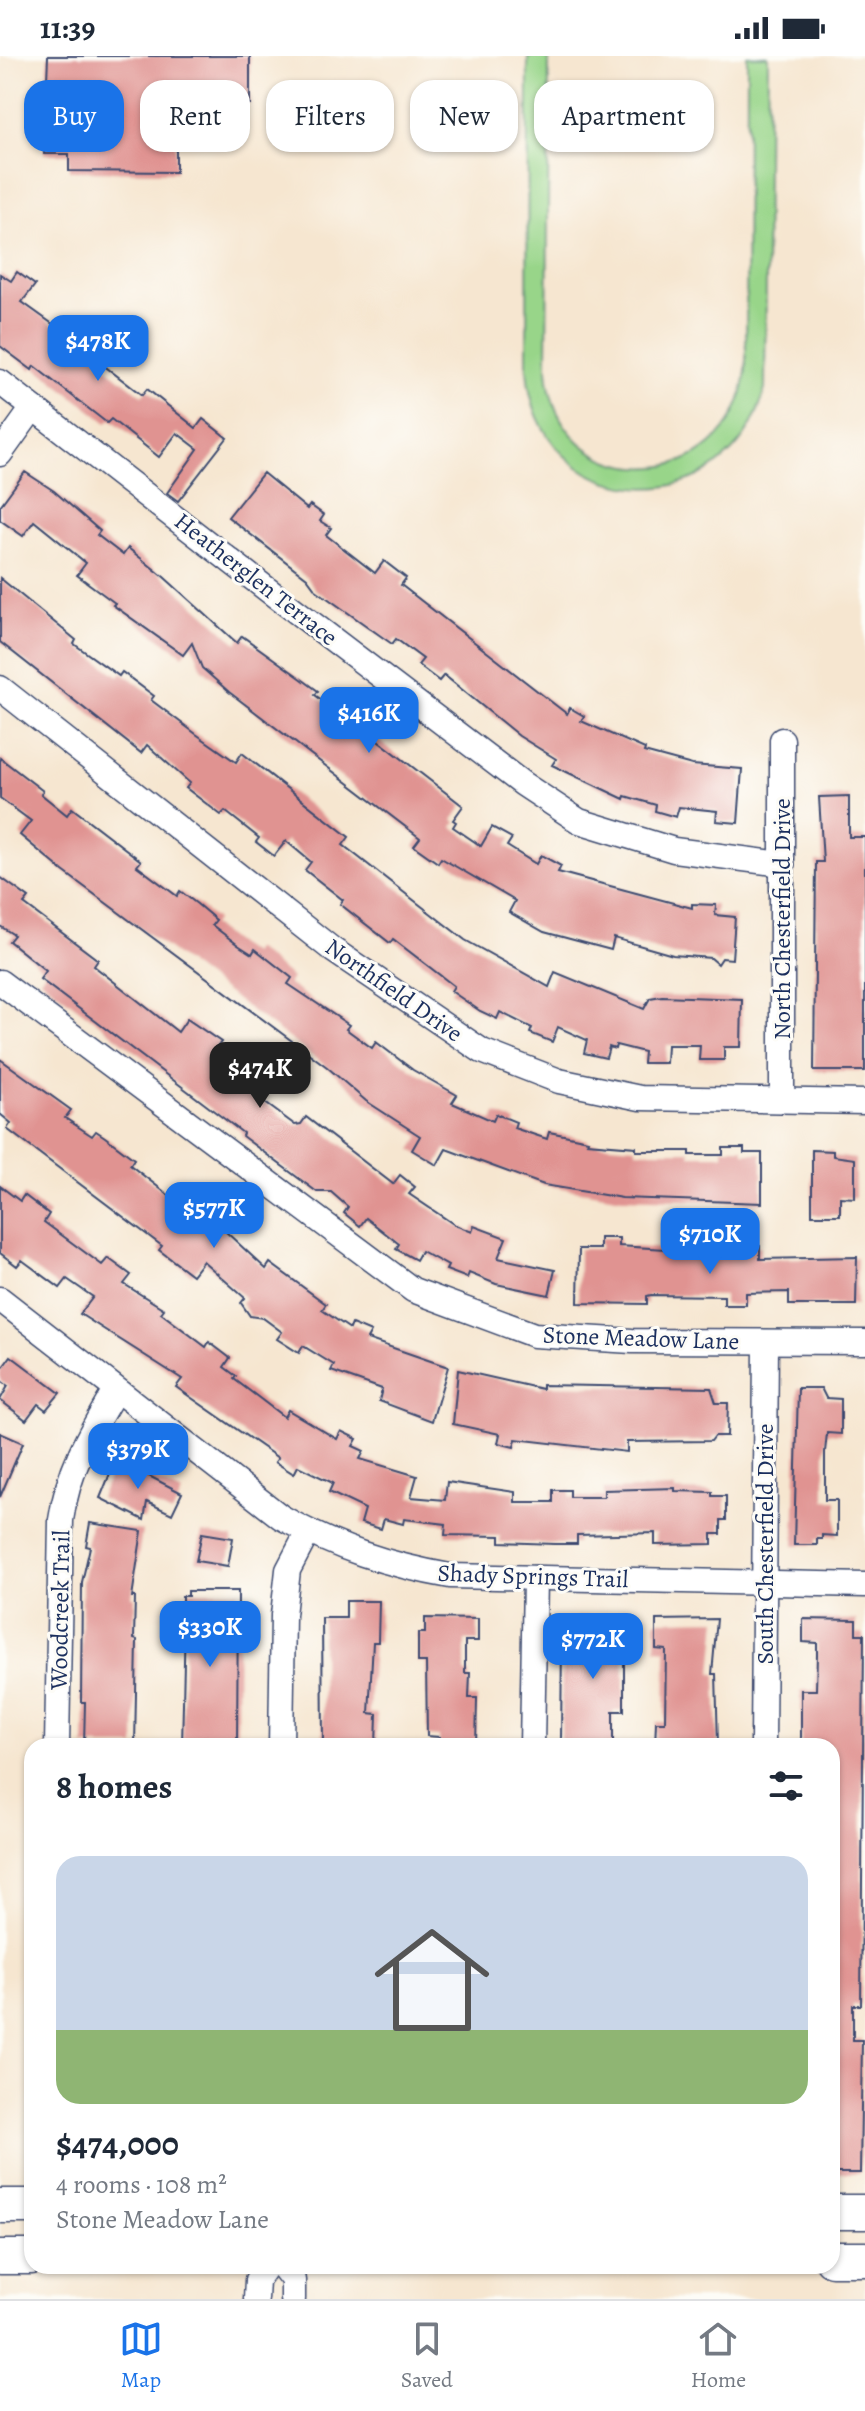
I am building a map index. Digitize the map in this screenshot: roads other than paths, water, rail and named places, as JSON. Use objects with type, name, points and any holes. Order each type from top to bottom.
[{"type":"main road","points":[[0,2206],[24,2206]]},
{"type":"main road","points":[[840,2212],[865,2212]]},
{"type":"main road","points":[[0,2257],[24,2257]]},
{"type":"main road","points":[[840,2259],[865,2259]]},
{"type":"street","name":"Heatherglen Terrace","points":[[0,382],[487,756],[579,821],[674,850],[782,864]]},
{"type":"street","points":[[0,454],[33,408]]},
{"type":"street","name":"Northfield Drive","points":[[0,688],[333,950],[482,1051],[559,1081],[640,1098],[731,1102],[782,1098],[865,1102]]},
{"type":"street","name":"North Chesterfield Drive","points":[[782,740],[782,1098]]},
{"type":"street","name":"Stone Meadow Lane","points":[[0,982],[413,1290],[534,1335],[632,1341],[865,1342]]},
{"type":"street","name":"Shady Springs Trail","points":[[0,1299],[281,1517],[333,1545],[394,1566],[450,1576],[865,1585]]},
{"type":"street","name":"South Chesterfield Drive","points":[[763,1738],[766,1342]]},
{"type":"street","name":"Woodcreek Trail","points":[[57,1738],[61,1520],[65,1492],[84,1441],[115,1391]]},
{"type":"street","points":[[281,1738],[283,1615],[288,1570],[308,1532]]},
{"type":"street","points":[[532,1738],[535,1578]]},
{"type":"street","points":[[256,2299],[257,2280],[261,2274]]},
{"type":"street","points":[[288,2274],[293,2280],[293,2299]]}]
